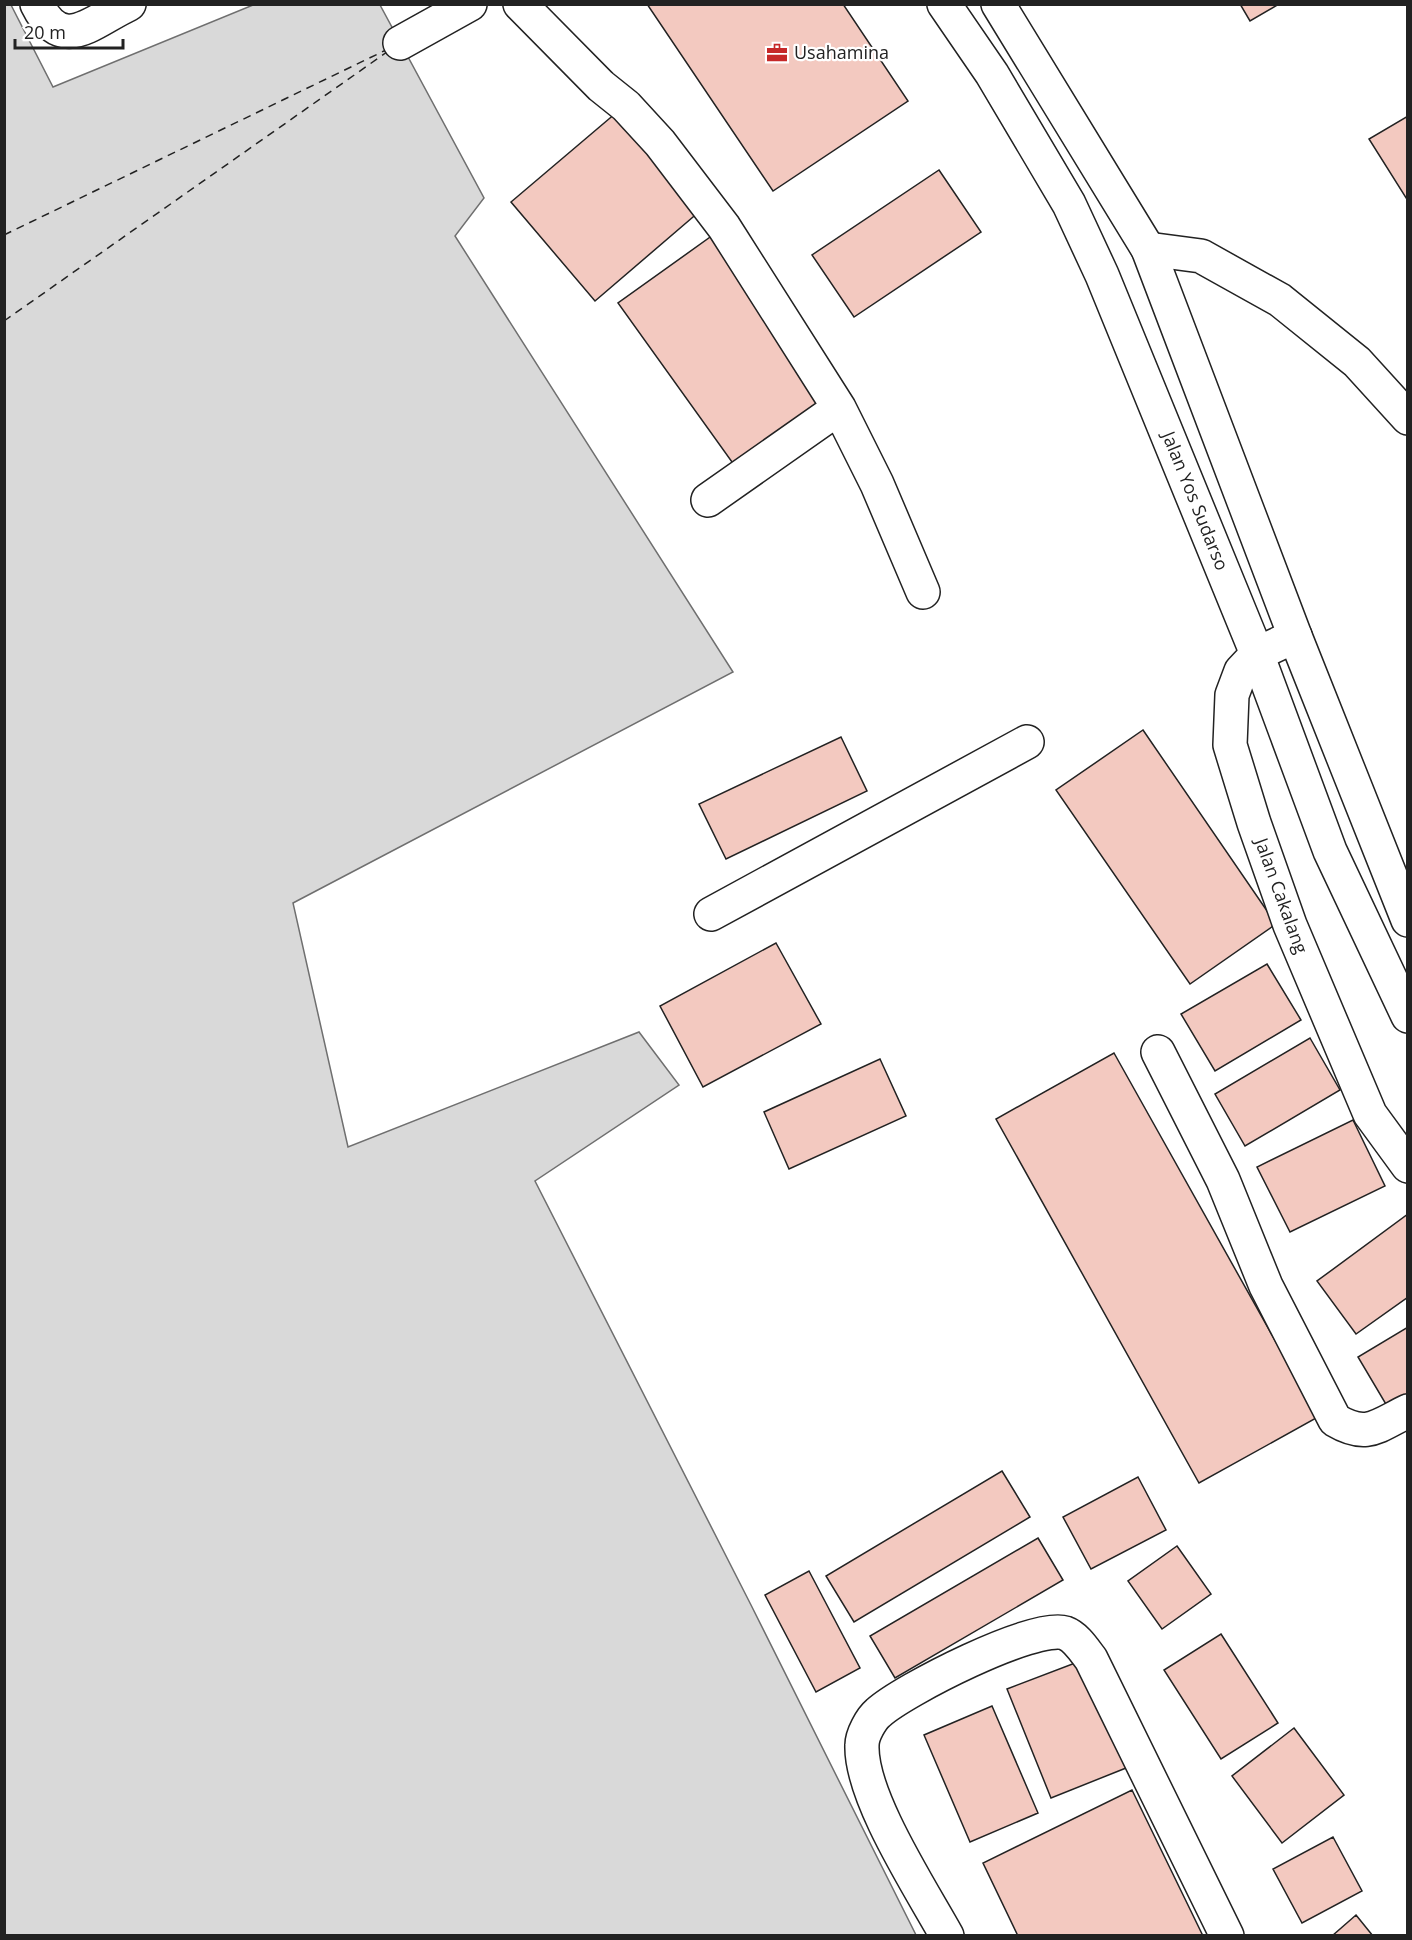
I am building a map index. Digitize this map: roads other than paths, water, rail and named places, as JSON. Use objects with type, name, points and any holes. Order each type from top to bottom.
[{"type":"main road","points":[[37,4],[53,28],[64,33],[74,31],[129,4]]},
{"type":"main road","points":[[400,43],[470,4]]},
{"type":"main road","points":[[520,4],[601,86],[626,106],[660,144],[724,227],[839,408],[877,484],[923,592]]},
{"type":"main road","name":"Jalan Yos Sudarso","points":[[944,4],[992,74],[1069,204],[1102,275],[1257,654],[1330,851],[1407,1016]]},
{"type":"main road","points":[[998,4],[1148,249],[1295,636],[1407,920]]},
{"type":"main road","points":[[1148,249],[1201,256],[1280,300],[1357,362],[1407,418]]},
{"type":"main road","points":[[708,500],[839,408]]},
{"type":"main road","name":"Jalan Cakalang","points":[[1295,636],[1257,654],[1241,671],[1232,695],[1230,745],[1254,823],[1290,925],[1370,1114],[1407,1166]]},
{"type":"main road","points":[[711,914],[1027,742]]},
{"type":"main road","points":[[1158,1052],[1223,1180],[1266,1286],[1335,1420],[1351,1430],[1366,1432],[1407,1411]]},
{"type":"main road","points":[[947,1935],[881,1817],[863,1760],[862,1742],[879,1712],[933,1679],[1002,1646],[1041,1634],[1065,1633],[1076,1641],[1091,1659],[1227,1935]]},
{"type":"place","name":"Usahamina","points":[[777,53]]}]
